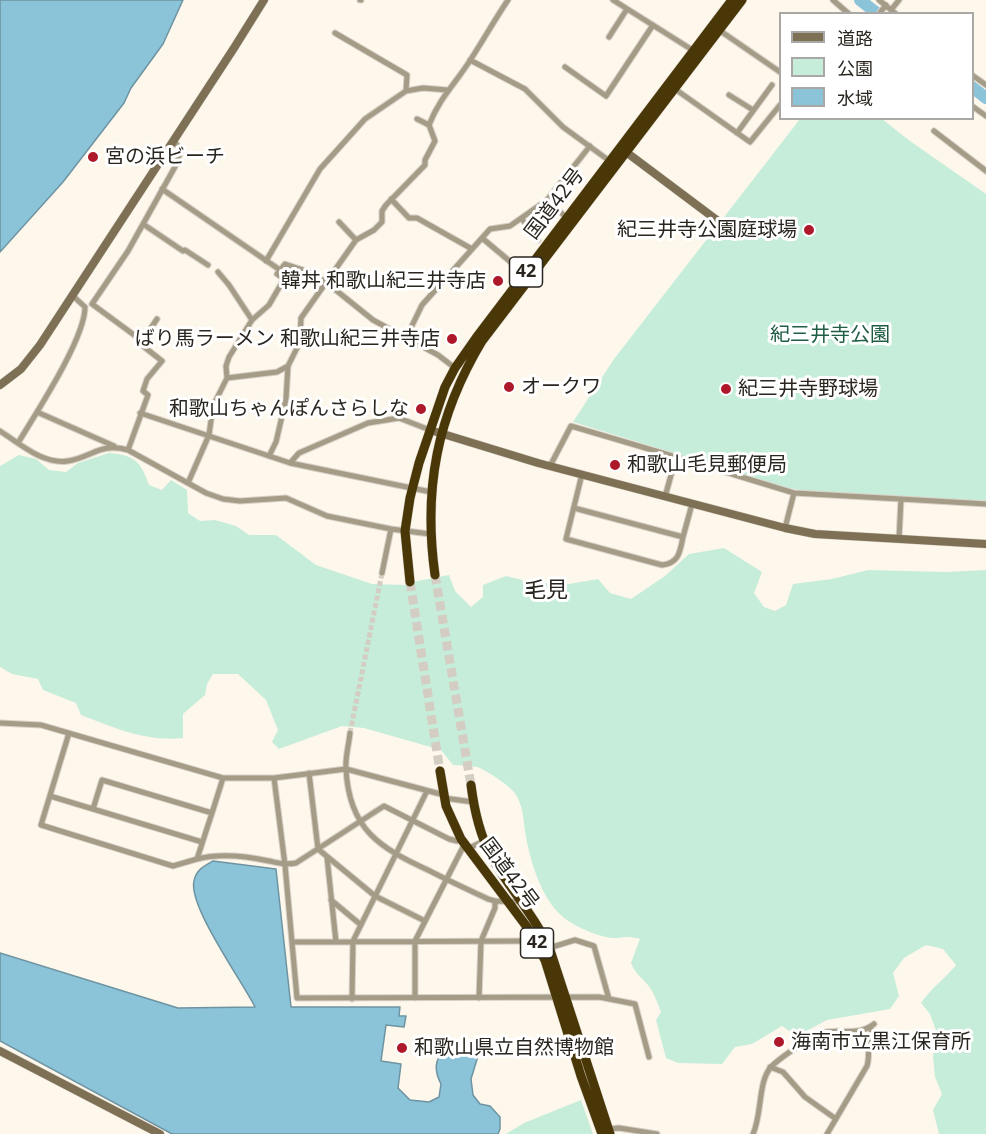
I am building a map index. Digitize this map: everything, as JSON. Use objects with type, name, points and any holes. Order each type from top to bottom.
[{"type":"highway","name":"国道42号","points":[[624,150],[732,0]]},
{"type":"highway","name":"国道42号","points":[[435,575],[430,534],[431,492],[441,433],[454,394],[483,341],[613,164],[675,89],[742,0]]},
{"type":"highway","name":"国道42号","points":[[410,582],[405,531],[413,488],[445,387],[455,368],[567,218],[613,164]]},
{"type":"highway","name":"国道42号","points":[[440,771],[450,816],[464,844],[536,941],[561,997]]},
{"type":"highway","name":"国道42号","points":[[471,785],[473,802],[484,841],[498,868],[522,902],[549,948],[581,1076],[605,1132]]},
{"type":"street","points":[[0,385],[12,377],[34,354],[264,0]]},
{"type":"street","points":[[613,0],[694,51]]},
{"type":"street","points":[[833,0],[847,12]]},
{"type":"street","points":[[879,0],[893,12],[899,0]]},
{"type":"street","points":[[269,456],[276,442],[286,399],[288,366],[300,342],[301,318],[356,240],[374,230],[382,222],[382,211],[425,165],[425,160],[435,141],[429,125],[435,109],[470,60],[505,1]]},
{"type":"street","points":[[880,12],[885,6]]},
{"type":"street","points":[[609,37],[627,9]]},
{"type":"street","points":[[565,67],[606,96],[653,25]]},
{"type":"street","points":[[719,30],[779,71]]},
{"type":"street","points":[[335,33],[407,75],[406,91]]},
{"type":"street","points":[[470,60],[525,89],[563,127],[613,164]]},
{"type":"street","points":[[737,133],[772,85]]},
{"type":"street","points":[[266,261],[313,179],[327,160],[365,119],[406,91],[423,88],[447,90]]},
{"type":"street","points":[[675,89],[750,142],[779,106]]},
{"type":"street","points":[[729,94],[753,110]]},
{"type":"street","points":[[417,119],[429,125]]},
{"type":"street","points":[[934,131],[986,171]]},
{"type":"street","points":[[85,307],[92,304],[116,270],[162,189],[180,154],[180,146],[174,141]]},
{"type":"street","points":[[405,338],[423,305],[490,229],[510,226],[546,200],[590,146]]},
{"type":"street","points":[[624,150],[718,221]]},
{"type":"street","points":[[162,189],[280,270]]},
{"type":"street","points":[[391,200],[409,218],[417,218],[472,249]]},
{"type":"street","points":[[546,200],[567,218]]},
{"type":"street","points":[[522,219],[538,240]]},
{"type":"street","points":[[339,222],[356,240]]},
{"type":"street","points":[[143,224],[208,265]]},
{"type":"street","points":[[482,238],[525,274]]},
{"type":"street","points":[[188,483],[209,435],[213,406],[227,378],[226,366],[229,357],[252,320],[269,305],[284,279],[277,274],[285,264],[312,273],[373,320],[455,368]]},
{"type":"street","points":[[218,272],[252,320]]},
{"type":"street","points":[[18,443],[71,350],[85,314],[85,307],[73,296]]},
{"type":"street","points":[[92,304],[145,343],[143,346],[162,361],[147,379],[143,391],[148,395],[128,450]]},
{"type":"street","points":[[142,341],[157,319]]},
{"type":"street","points":[[227,378],[277,372],[288,366]]},
{"type":"street","points":[[37,412],[128,450],[188,483],[223,499],[240,501],[286,498],[327,516],[430,534]]},
{"type":"street","points":[[140,413],[290,463],[431,492]]},
{"type":"street","points":[[290,463],[299,453],[368,423],[399,418],[550,466],[785,528],[815,534],[986,543]]},
{"type":"street","points":[[550,466],[571,426],[794,493],[986,504]]},
{"type":"street","points":[[0,431],[30,452],[62,461],[69,461],[116,446]]},
{"type":"street","points":[[664,497],[676,457]]},
{"type":"street","points":[[582,474],[566,539],[662,565],[671,564],[679,556],[692,504]]},
{"type":"street","points":[[785,528],[794,493]]},
{"type":"street","points":[[899,539],[901,499]]},
{"type":"street","points":[[574,508],[683,537]]},
{"type":"street","points":[[382,573],[391,529]]},
{"type":"street","points":[[0,723],[41,725],[223,778],[274,778],[346,767],[444,796],[473,802]]},
{"type":"street","points":[[69,733],[41,825],[173,866],[213,855],[285,865],[296,862],[384,806],[464,844],[484,841]]},
{"type":"street","points":[[350,733],[346,767],[351,800],[360,821],[372,837],[395,855],[495,901],[522,902]]},
{"type":"street","points":[[309,773],[318,849],[375,896],[425,921]]},
{"type":"street","points":[[197,859],[223,778]]},
{"type":"street","points":[[274,778],[285,865],[297,998],[599,997],[636,1004],[649,1057]]},
{"type":"street","points":[[93,809],[102,780],[212,813]]},
{"type":"street","points":[[352,999],[353,941],[427,791]]},
{"type":"street","points":[[50,796],[202,843]]},
{"type":"street","points":[[415,998],[415,941],[464,844]]},
{"type":"street","points":[[327,857],[336,942]]},
{"type":"street","points":[[331,900],[361,925]]},
{"type":"street","points":[[479,998],[481,941],[495,908],[495,901]]},
{"type":"street","points":[[549,948],[575,940],[594,946],[609,999]]},
{"type":"street","points":[[292,942],[536,941]]},
{"type":"street","points":[[753,1134],[757,1126],[765,1077],[771,1067],[821,1032],[859,1032],[872,1025],[872,1031],[867,1039],[869,1059],[867,1066],[827,1134]]},
{"type":"street","points":[[0,1052],[159,1134]]},
{"type":"street","points":[[771,1067],[783,1072],[805,1097],[836,1119]]},
{"type":"street","points":[[605,1132],[618,1128],[657,1134]]},
{"type":"green space","name":"紀三井寺公園","points":[[799,120],[883,120],[986,194],[986,501],[804,491],[788,488],[573,422],[614,359]]},
{"type":"green space","points":[[109,453],[136,461],[149,485],[162,490],[171,480],[187,490],[188,513],[200,521],[215,520],[236,526],[249,535],[276,535],[316,565],[372,584],[405,585],[449,575],[455,591],[471,607],[483,597],[483,585],[506,576],[530,582],[563,585],[598,579],[610,593],[631,599],[665,576],[689,554],[724,548],[762,572],[754,593],[764,607],[775,611],[786,605],[793,584],[832,579],[868,570],[946,572],[986,570],[986,1134],[939,1134],[933,1110],[942,1094],[935,1077],[933,1056],[937,1033],[930,1014],[921,1003],[956,965],[943,949],[926,945],[904,958],[893,973],[899,996],[890,1009],[827,1020],[797,1036],[782,1026],[752,1044],[735,1047],[722,1064],[678,1063],[666,1058],[656,1020],[661,1012],[652,990],[631,963],[640,939],[613,938],[593,933],[563,917],[555,909],[542,889],[533,865],[519,801],[514,792],[489,773],[477,767],[453,765],[441,750],[364,728],[342,726],[279,749],[272,742],[278,730],[266,700],[238,674],[213,674],[207,684],[205,695],[183,714],[183,738],[169,739],[131,733],[81,715],[76,703],[43,690],[38,679],[12,674],[0,667],[0,466],[19,455],[36,459],[49,470],[66,472],[78,463]]},
{"type":"green space","points":[[581,1100],[593,1134],[506,1134],[524,1123]]},
{"type":"water","points":[[0,0],[183,0],[163,44],[131,88],[124,103],[63,182],[0,252]]},
{"type":"water","points":[[213,861],[276,869],[291,1007],[400,1007],[399,1016],[406,1016],[404,1027],[386,1025],[381,1061],[401,1064],[398,1088],[410,1100],[429,1102],[439,1097],[441,1084],[436,1065],[442,1053],[446,1050],[454,1053],[460,1048],[473,1052],[478,1056],[471,1079],[473,1095],[480,1104],[490,1106],[500,1117],[498,1134],[172,1134],[0,1041],[0,953],[178,1008],[255,1007],[217,944],[194,893],[194,881],[197,874]]},
{"type":"waterway","points":[[860,0],[875,12]]},
{"type":"waterway","points":[[974,89],[986,98]]},
{"type":"tunnel","points":[[350,733],[382,573]]},
{"type":"tunnel","points":[[435,575],[471,785]]},
{"type":"tunnel","points":[[410,582],[440,771]]},
{"type":"place","name":"宮の浜ビーチ","points":[[93,157]]},
{"type":"place","name":"紀三井寺公園庭球場","points":[[809,230]]},
{"type":"place","name":"韓丼 和歌山紀三井寺店","points":[[498,281]]},
{"type":"place","name":"ばり馬ラーメン 和歌山紀三井寺店","points":[[452,339]]},
{"type":"place","name":"オークワ","points":[[509,387]]},
{"type":"place","name":"紀三井寺野球場","points":[[726,389]]},
{"type":"place","name":"和歌山ちゃんぽんさらしな","points":[[421,409]]},
{"type":"place","name":"和歌山毛見郵便局","points":[[615,465]]},
{"type":"place","name":"海南市立黒江保育所","points":[[779,1042]]},
{"type":"place","name":"和歌山県立自然博物館","points":[[402,1048]]},
{"type":"district","name":"毛見","points":[[546,591]]}]
